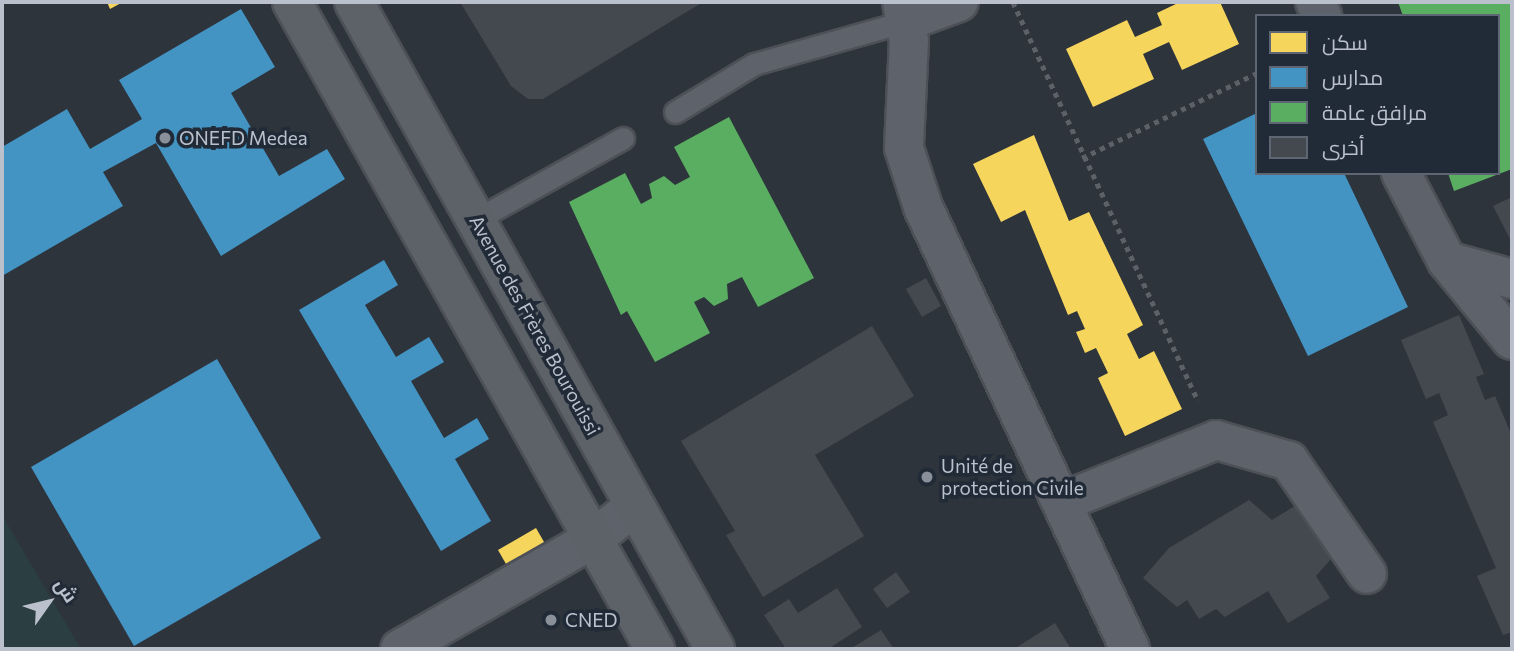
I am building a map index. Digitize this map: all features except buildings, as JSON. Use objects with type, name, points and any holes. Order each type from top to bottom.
[{"type":"main road","points":[[292,2],[655,649]]},
{"type":"main road","name":"Avenue des Frères Bourouissi","points":[[354,2],[715,649]]},
{"type":"street","points":[[958,2],[904,11],[904,148],[923,207],[1130,649]]},
{"type":"street","points":[[1402,175],[1447,261],[1512,340]]},
{"type":"street","points":[[1447,261],[1512,279]]},
{"type":"street","points":[[1062,502],[1216,440],[1289,461],[1367,574]]},
{"type":"street","points":[[400,649],[593,539],[635,506]]},
{"type":"lane","points":[[675,112],[754,64],[904,11]]},
{"type":"lane","points":[[477,219],[623,138]]},
{"type":"path","points":[[1013,2],[1082,158],[1216,440]]},
{"type":"path","points":[[1082,158],[1255,75]]},
{"type":"green space","points":[[2,515],[81,649],[2,649]]},
{"type":"place","name":"ONEFD Medea","points":[[165,138]]},
{"type":"place","name":"Unité de protection Civile","points":[[927,477]]},
{"type":"place","name":"CNED","points":[[551,620]]}]
